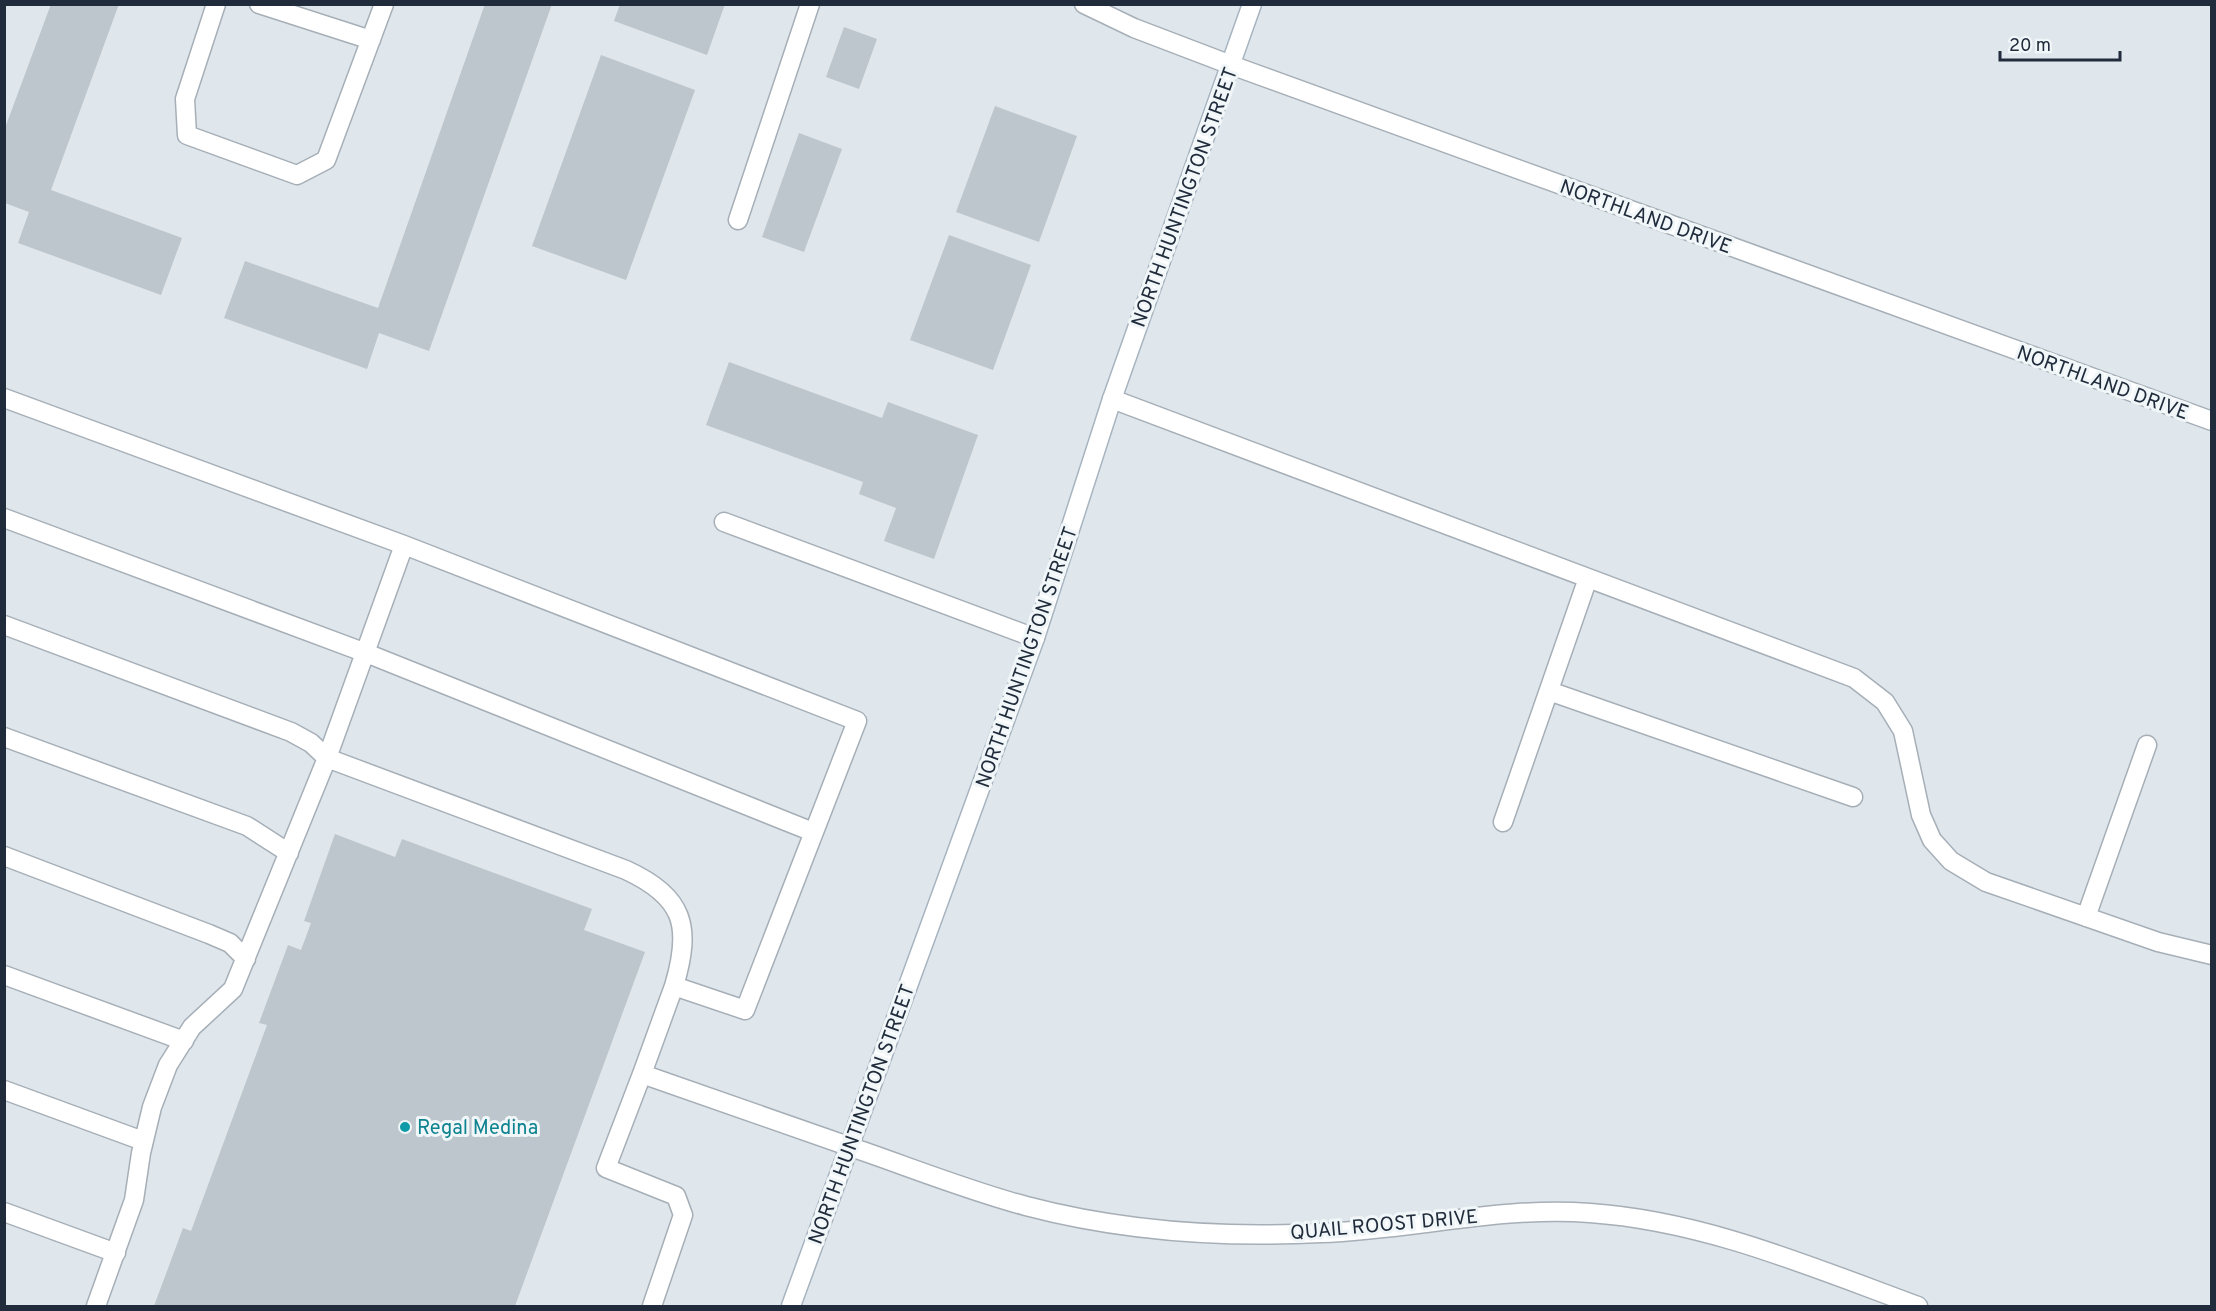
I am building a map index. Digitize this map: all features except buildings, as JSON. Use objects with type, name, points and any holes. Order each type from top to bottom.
[{"type":"street","points":[[216,4],[185,99],[188,135],[297,176],[326,160],[384,4]]},
{"type":"street","points":[[259,4],[371,40]]},
{"type":"street","points":[[738,220],[810,4]]},
{"type":"street","name":"NORTHLAND DRIVE","points":[[1084,4],[1134,28],[1231,65],[2211,421]]},
{"type":"street","name":"NORTH HUNTINGTON STREET","points":[[791,1306],[1035,638],[1112,399],[1252,4]]},
{"type":"street","points":[[4,398],[404,545],[857,721],[745,1010],[674,986]]},
{"type":"street","points":[[1112,399],[1854,678],[1885,702],[1903,731],[1921,815],[1932,840],[1951,861],[1986,882],[2158,942],[2211,955]]},
{"type":"street","points":[[4,518],[366,653],[813,832]]},
{"type":"street","points":[[724,522],[1035,638]]},
{"type":"street","points":[[96,1306],[135,1200],[143,1141],[152,1107],[168,1065],[192,1028],[233,989],[327,758],[404,545]]},
{"type":"street","points":[[1503,822],[1588,578]]},
{"type":"street","points":[[4,626],[291,732],[311,743],[327,758],[626,870],[651,882],[668,895],[676,910],[684,938],[681,962],[606,1168],[676,1196],[683,1215],[652,1306]]},
{"type":"street","points":[[1549,691],[1853,797]]},
{"type":"street","points":[[4,737],[247,826],[289,853]]},
{"type":"street","points":[[2086,917],[2147,746]]},
{"type":"street","points":[[4,856],[209,934],[230,943],[246,959]]},
{"type":"street","points":[[4,975],[184,1041]]},
{"type":"street","name":"QUAIL ROOST DRIVE","points":[[642,1074],[1025,1206],[1114,1224],[1218,1234],[1322,1233],[1498,1213],[1590,1213],[1669,1223],[1757,1246],[1918,1306]]},
{"type":"street","points":[[4,1090],[143,1141]]},
{"type":"street","points":[[4,1212],[116,1253]]},
{"type":"place","name":"Regal Medina","points":[[405,1127]]}]
